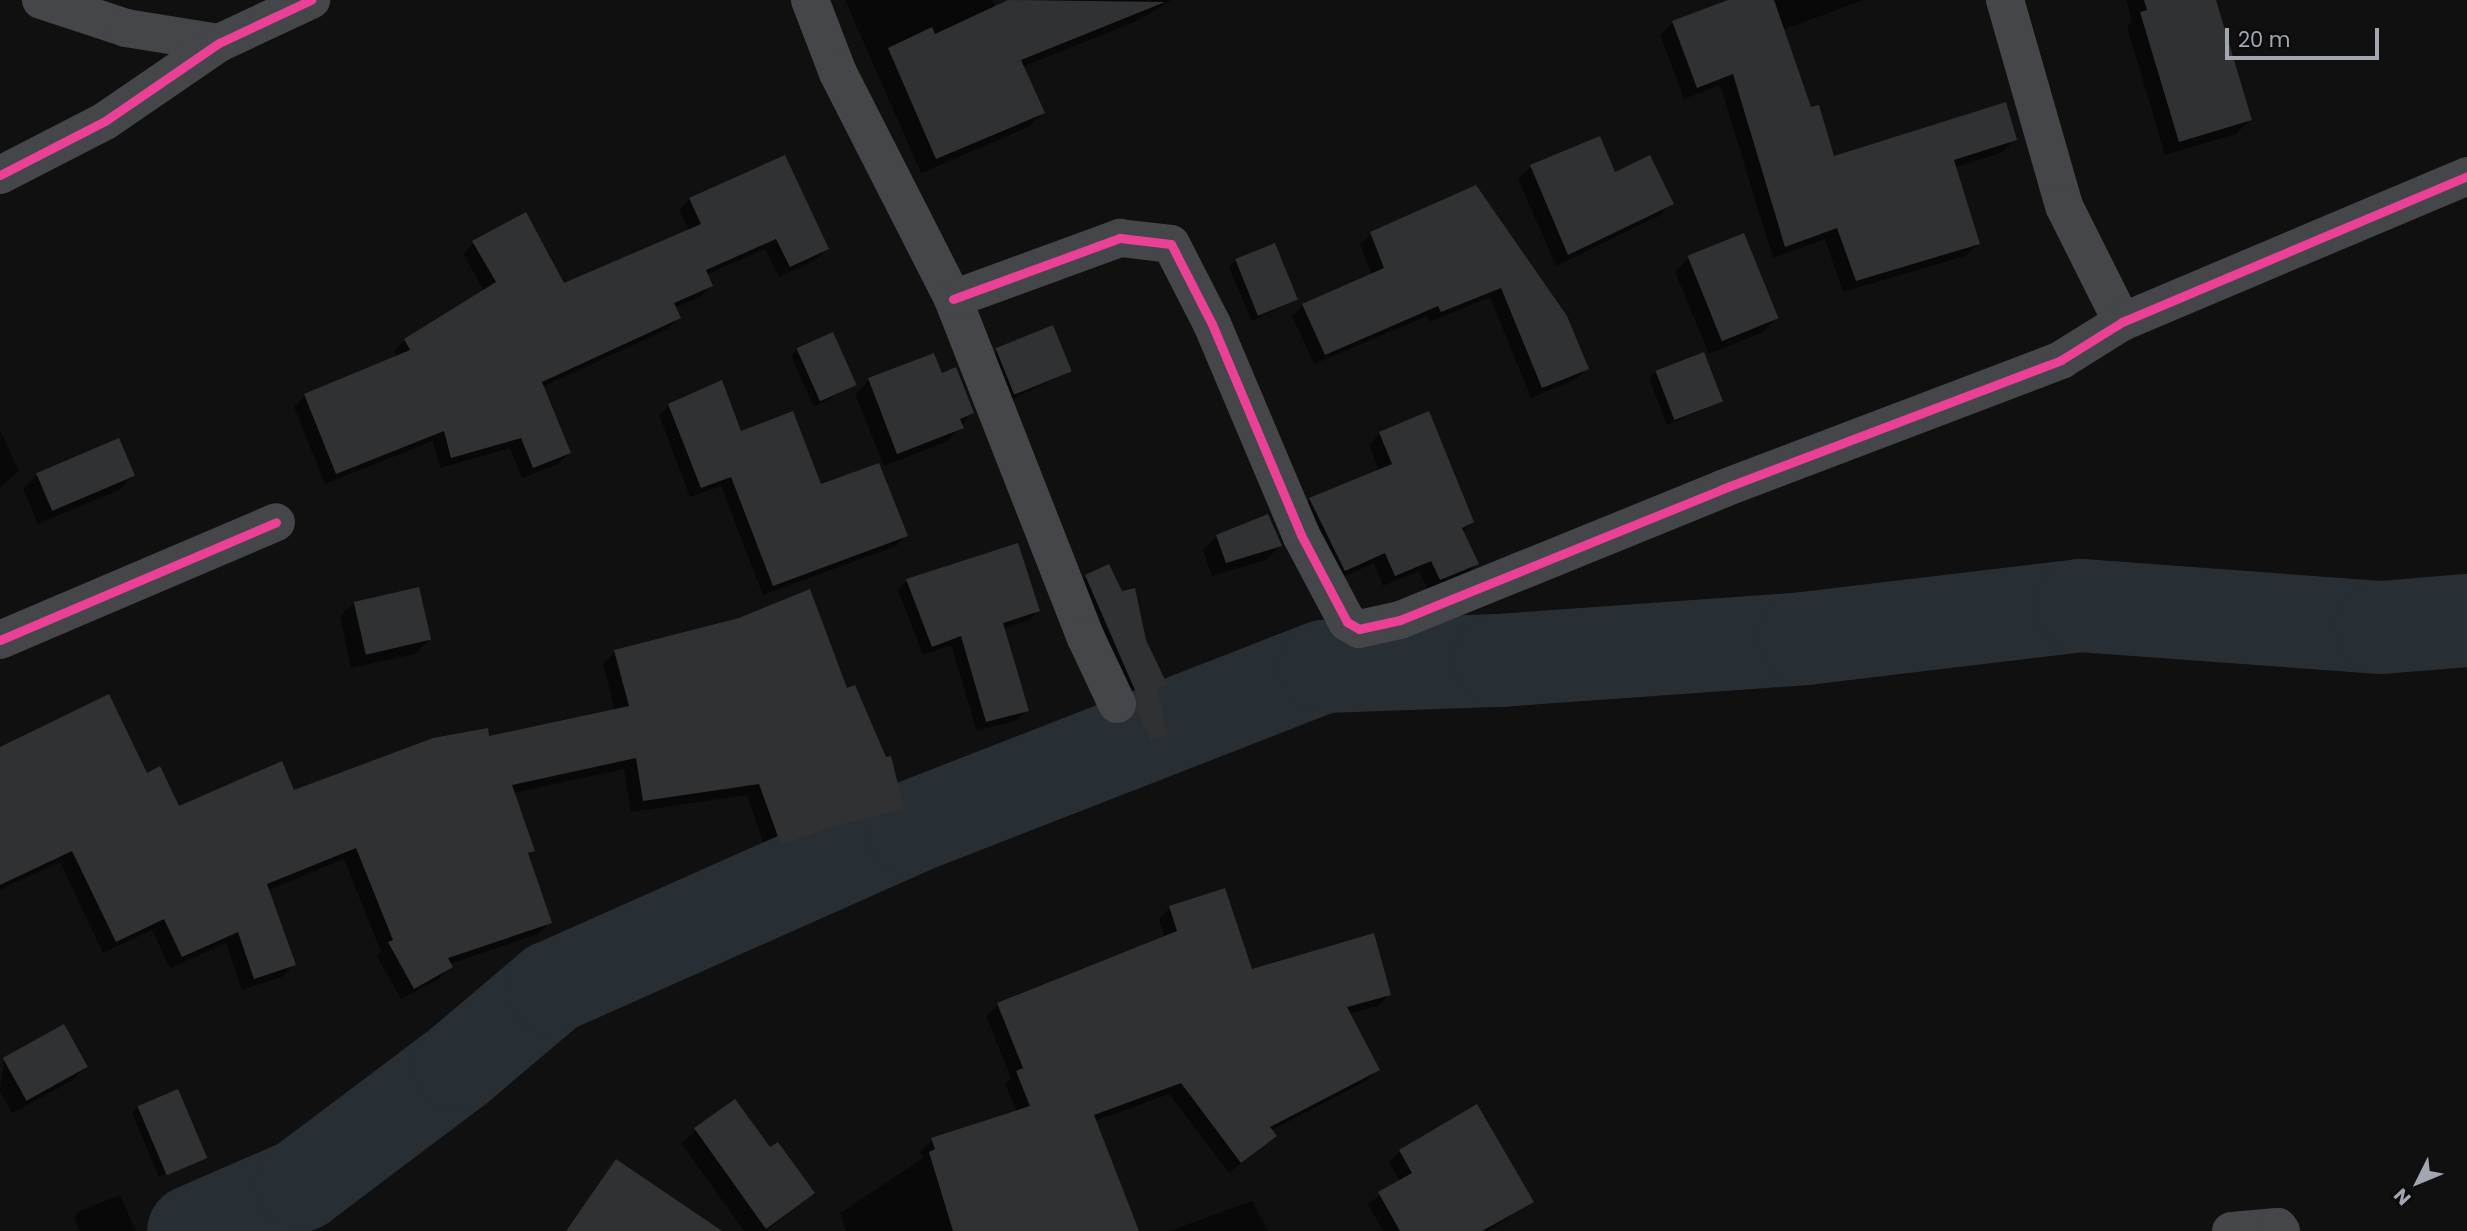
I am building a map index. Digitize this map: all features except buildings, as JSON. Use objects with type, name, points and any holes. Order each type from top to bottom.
[{"type":"street","points":[[41,0],[126,28],[219,43]]},
{"type":"street","points":[[0,175],[105,121],[219,43],[311,0]]},
{"type":"street","points":[[810,0],[838,73],[953,299],[1086,638],[1117,704]]},
{"type":"street","points":[[2005,0],[2064,206],[2122,322]]},
{"type":"street","points":[[953,299],[1121,238],[1171,244],[1212,324],[1301,536],[1347,622],[1359,628],[1401,620],[1722,489],[2061,359],[2122,322],[2467,176]]},
{"type":"street","points":[[0,640],[276,522]]},
{"type":"street","points":[[2231,1231],[2277,1227],[2281,1231]]},
{"type":"waterway","points":[[193,1231],[301,1184],[459,1065],[551,987],[910,827],[1324,666],[1499,660],[1804,638],[2080,605],[2381,627],[2467,620]]},
{"type":"cycle path","points":[[0,175],[105,121],[219,43],[311,0]]},
{"type":"cycle path","points":[[953,299],[1120,238],[1171,244],[1212,324],[1301,535],[1347,622],[1359,629],[1400,620],[1722,489],[2061,360],[2122,322],[2467,176]]},
{"type":"cycle path","points":[[0,640],[276,522]]}]
